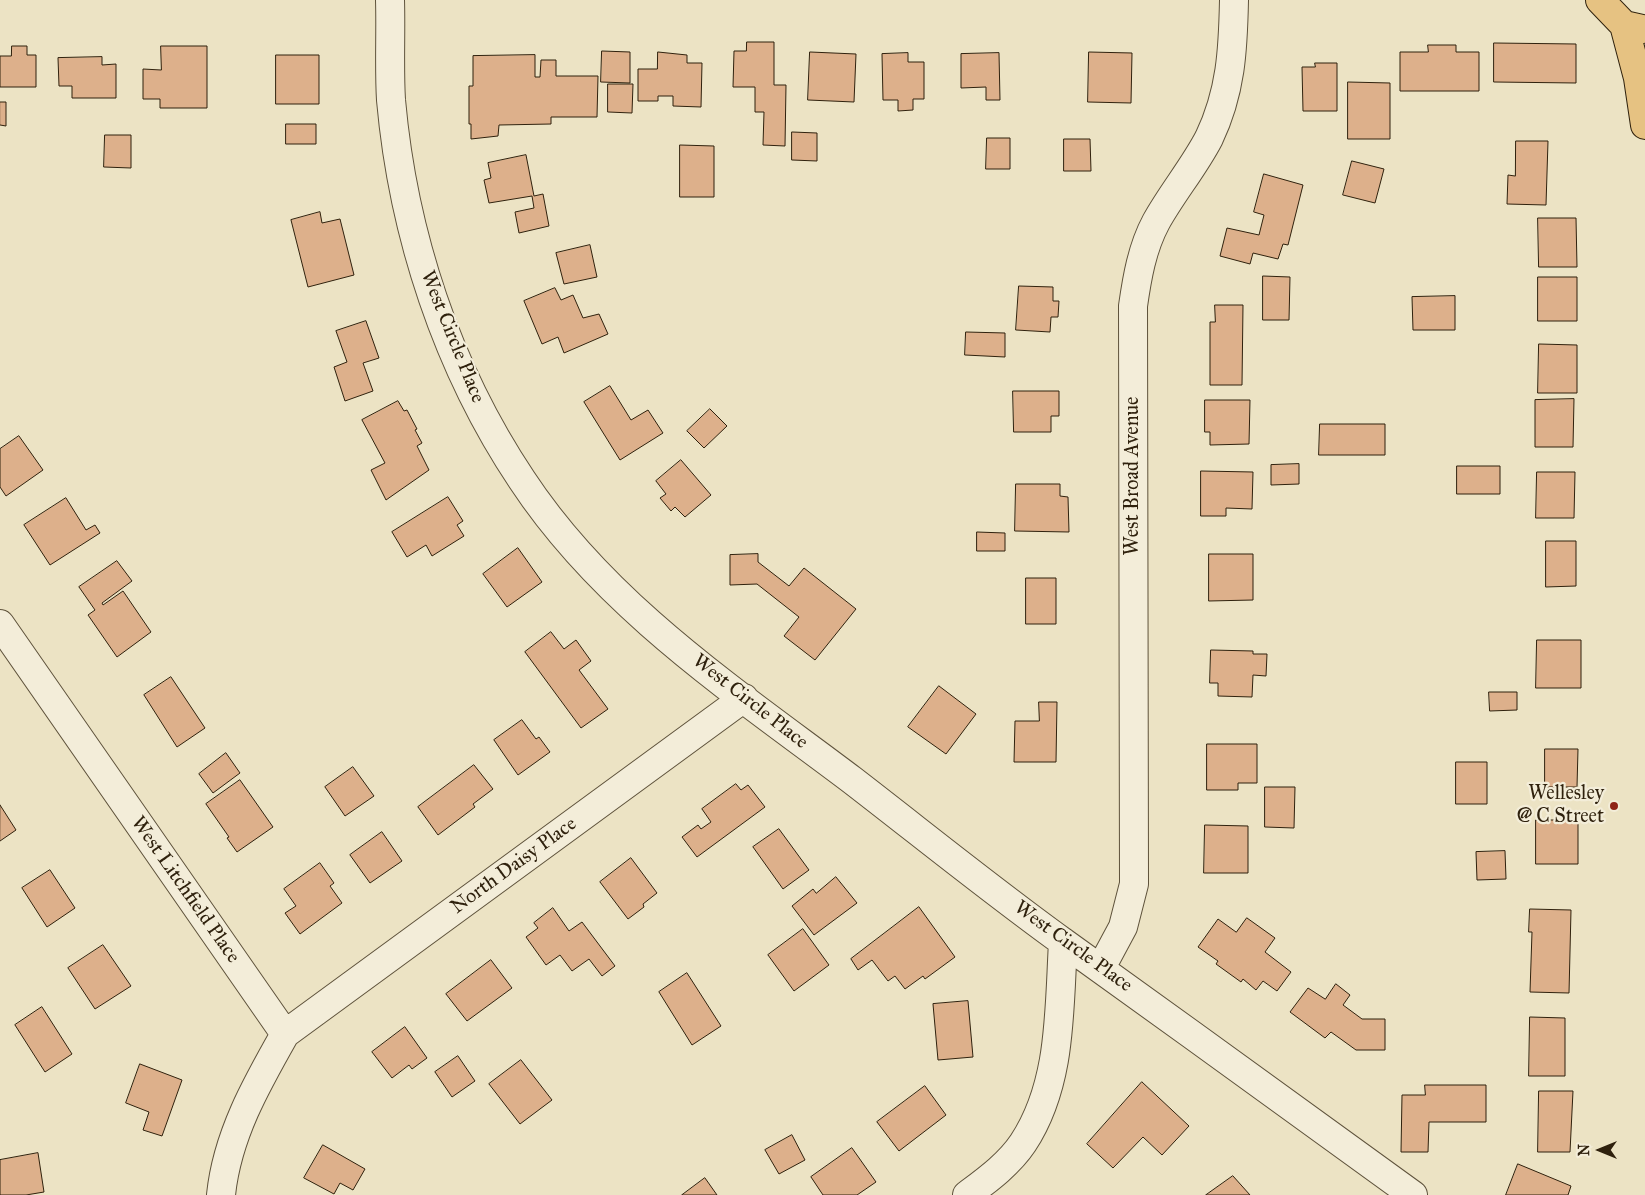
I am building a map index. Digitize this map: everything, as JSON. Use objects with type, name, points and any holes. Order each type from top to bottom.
[{"type":"main road","points":[[1599,0],[1635,27],[1638,78],[1645,125]]},
{"type":"street","name":"West Circle Place","points":[[390,0],[391,98],[404,194],[429,288],[468,386],[522,481],[578,552],[653,628],[1063,942],[1413,1195]]},
{"type":"street","name":"West Broad Avenue","points":[[1101,968],[1123,927],[1134,884],[1133,306],[1139,268],[1155,224],[1209,138],[1223,101],[1233,60],[1234,0]]},
{"type":"street","name":"West Litchfield Place","points":[[0,624],[285,1034]]},
{"type":"street","name":"North Daisy Place","points":[[285,1034],[744,698]]},
{"type":"street","points":[[967,1195],[996,1174],[1023,1143],[1045,1098],[1056,1054],[1063,942]]},
{"type":"street","points":[[221,1195],[224,1168],[249,1097],[285,1034]]},
{"type":"street","points":[[202,1195],[224,1168]]},
{"type":"building","points":[[747,42],[774,42],[774,85],[786,85],[785,146],[763,145],[764,112],[755,112],[755,87],[733,87],[734,51],[746,51]]},
{"type":"building","points":[[1494,43],[1576,44],[1576,83],[1494,82]]},
{"type":"building","points":[[1428,45],[1456,45],[1456,52],[1479,52],[1479,91],[1400,91],[1400,52],[1428,52]]},
{"type":"building","points":[[12,46],[27,46],[27,55],[36,55],[36,87],[0,87],[0,56],[11,56]]},
{"type":"building","points":[[161,46],[207,46],[207,108],[160,108],[160,99],[143,99],[143,69],[161,70]]},
{"type":"building","points":[[602,51],[630,52],[630,83],[601,82]]},
{"type":"building","points":[[658,52],[687,55],[687,63],[702,63],[701,107],[673,106],[673,96],[658,96],[658,101],[638,101],[638,69],[657,69]]},
{"type":"building","points":[[810,52],[856,54],[854,102],[808,100]]},
{"type":"building","points":[[1089,52],[1132,53],[1131,103],[1088,102]]},
{"type":"building","points":[[908,53],[908,62],[924,62],[924,99],[913,99],[913,110],[898,111],[898,100],[883,100],[882,54]]},
{"type":"building","points":[[999,53],[1000,100],[986,100],[986,87],[961,88],[961,54]]},
{"type":"building","points":[[276,55],[319,55],[319,104],[276,104]]},
{"type":"building","points":[[535,55],[535,77],[540,77],[541,60],[556,60],[556,76],[598,76],[597,117],[551,117],[551,124],[499,125],[498,136],[471,139],[469,86],[473,86],[473,56]]},
{"type":"building","points":[[102,57],[102,65],[116,64],[116,98],[72,98],[72,86],[59,86],[58,58]]},
{"type":"building","points":[[1315,63],[1337,63],[1337,111],[1303,111],[1302,67],[1315,67]]},
{"type":"building","points":[[1348,82],[1390,83],[1390,139],[1348,139]]},
{"type":"building","points":[[608,84],[633,84],[632,113],[608,112]]},
{"type":"building","points":[[0,102],[6,102],[6,126],[0,125]]},
{"type":"building","points":[[286,124],[316,124],[316,144],[286,144]]},
{"type":"building","points":[[792,132],[817,133],[817,161],[792,160]]},
{"type":"building","points":[[105,135],[131,135],[131,168],[104,167]]},
{"type":"building","points":[[987,138],[1010,138],[1010,169],[986,169]]},
{"type":"building","points":[[1064,139],[1090,139],[1091,171],[1064,171]]},
{"type":"building","points":[[1516,141],[1548,141],[1546,205],[1507,204],[1508,175],[1515,176]]},
{"type":"building","points":[[680,145],[714,146],[714,197],[680,197]]},
{"type":"building","points":[[526,155],[534,196],[543,194],[549,226],[519,233],[515,212],[534,208],[532,196],[489,203],[484,180],[491,178],[488,163]]},
{"type":"building","points":[[1352,161],[1384,169],[1375,203],[1343,195]]},
{"type":"building","points":[[1264,174],[1303,185],[1288,245],[1283,244],[1278,259],[1253,253],[1250,264],[1220,256],[1227,228],[1259,235],[1264,215],[1254,212]]},
{"type":"building","points":[[320,212],[322,223],[340,219],[354,275],[308,287],[291,220]]},
{"type":"building","points":[[1538,218],[1576,218],[1577,267],[1539,267]]},
{"type":"building","points":[[590,245],[597,277],[564,284],[556,253]]},
{"type":"building","points":[[1263,276],[1290,277],[1289,320],[1263,320]]},
{"type":"building","points":[[1538,277],[1577,277],[1577,321],[1538,321]]},
{"type":"building","points":[[1019,286],[1053,287],[1053,301],[1059,301],[1058,317],[1051,317],[1050,332],[1016,330]]},
{"type":"building","points":[[555,288],[561,300],[573,295],[583,318],[599,314],[608,334],[564,353],[558,337],[542,344],[524,301]]},
{"type":"building","points":[[1455,296],[1455,330],[1413,330],[1412,297]]},
{"type":"building","points":[[1215,305],[1243,305],[1242,385],[1210,385],[1210,322],[1215,322]]},
{"type":"building","points":[[366,321],[379,358],[363,363],[373,391],[345,401],[334,367],[347,362],[336,331]]},
{"type":"building","points":[[966,332],[1005,333],[1005,357],[965,355]]},
{"type":"building","points":[[1539,344],[1577,345],[1577,393],[1538,393]]},
{"type":"building","points":[[610,386],[631,420],[648,410],[663,433],[620,460],[584,402]]},
{"type":"building","points":[[1013,391],[1059,391],[1059,416],[1051,416],[1051,432],[1014,432]]},
{"type":"building","points":[[1574,399],[1573,447],[1535,447],[1535,400]]},
{"type":"building","points":[[1205,400],[1250,400],[1249,444],[1210,445],[1210,432],[1205,432]]},
{"type":"building","points":[[398,401],[404,411],[407,410],[417,429],[415,430],[422,443],[417,446],[429,470],[386,500],[371,470],[385,463],[362,420]]},
{"type":"building","points":[[710,409],[727,426],[704,448],[687,431]]},
{"type":"building","points":[[1320,424],[1385,424],[1385,455],[1319,455]]},
{"type":"building","points":[[19,436],[43,470],[6,496],[0,487],[0,449]]},
{"type":"building","points":[[681,460],[711,495],[685,517],[675,507],[671,511],[660,498],[666,494],[656,481]]},
{"type":"building","points":[[1299,464],[1299,484],[1271,485],[1271,465]]},
{"type":"building","points":[[1457,466],[1500,466],[1500,494],[1457,494]]},
{"type":"building","points":[[1201,471],[1253,472],[1252,509],[1226,508],[1226,516],[1201,516]]},
{"type":"building","points":[[1537,472],[1575,472],[1574,518],[1536,518]]},
{"type":"building","points":[[1016,484],[1060,484],[1060,496],[1068,497],[1069,532],[1015,531]]},
{"type":"building","points":[[448,497],[463,521],[457,525],[464,536],[432,556],[426,545],[407,557],[392,532]]},
{"type":"building","points":[[66,498],[86,530],[95,525],[100,533],[50,565],[24,525]]},
{"type":"building","points":[[977,532],[1005,533],[1005,551],[977,551]]},
{"type":"building","points":[[1546,541],[1576,541],[1576,586],[1546,587]]},
{"type":"building","points":[[518,548],[542,582],[507,607],[483,574]]},
{"type":"building","points":[[758,554],[758,562],[789,586],[804,568],[856,609],[815,660],[784,636],[799,617],[757,584],[730,585],[730,555]]},
{"type":"building","points":[[1209,554],[1253,554],[1253,600],[1209,601]]},
{"type":"building","points":[[117,561],[132,581],[102,603],[103,605],[123,591],[151,632],[117,657],[88,615],[95,610],[79,587]]},
{"type":"building","points":[[1026,578],[1056,578],[1056,624],[1026,624]]},
{"type":"building","points":[[551,632],[564,649],[576,640],[591,661],[579,670],[608,709],[581,728],[525,652]]},
{"type":"building","points":[[1537,640],[1581,640],[1581,688],[1536,688]]},
{"type":"building","points":[[1211,650],[1253,651],[1253,654],[1267,654],[1266,676],[1253,675],[1252,697],[1218,696],[1218,683],[1210,683]]},
{"type":"building","points":[[171,677],[205,728],[177,747],[144,695]]},
{"type":"building","points":[[939,686],[976,714],[946,754],[908,727]]},
{"type":"building","points":[[1489,692],[1517,692],[1517,710],[1490,711]]},
{"type":"building","points":[[1039,702],[1057,702],[1056,762],[1014,762],[1015,721],[1039,721]]},
{"type":"building","points":[[522,720],[536,739],[539,737],[550,752],[518,775],[494,740]]},
{"type":"building","points":[[1207,744],[1257,744],[1257,783],[1238,783],[1238,790],[1207,790]]},
{"type":"building","points":[[1545,749],[1578,749],[1577,787],[1545,787]]},
{"type":"building","points":[[226,753],[240,773],[213,793],[199,774]]},
{"type":"building","points":[[1456,762],[1487,762],[1487,804],[1456,804]]},
{"type":"building","points":[[474,765],[493,789],[473,804],[475,807],[438,835],[418,807]]},
{"type":"building","points":[[353,767],[374,796],[345,816],[325,787]]},
{"type":"building","points":[[240,780],[273,827],[237,852],[206,804]]},
{"type":"building","points":[[736,784],[741,790],[748,785],[765,807],[697,857],[682,837],[698,825],[701,829],[711,822],[702,809]]},
{"type":"building","points":[[1265,787],[1295,787],[1294,828],[1265,827]]},
{"type":"building","points":[[0,805],[16,830],[0,841]]},
{"type":"building","points":[[1536,820],[1578,820],[1578,864],[1536,864]]},
{"type":"building","points":[[1205,825],[1248,826],[1248,873],[1204,873]]},
{"type":"building","points":[[779,829],[809,870],[783,889],[753,847]]},
{"type":"building","points":[[382,832],[402,861],[370,883],[350,855]]},
{"type":"building","points":[[1505,851],[1506,879],[1477,880],[1476,852]]},
{"type":"building","points":[[631,858],[657,893],[643,904],[644,907],[628,919],[600,882]]},
{"type":"building","points":[[320,863],[334,883],[330,886],[342,903],[300,934],[285,913],[296,906],[284,889]]},
{"type":"building","points":[[50,870],[75,908],[47,927],[22,888]]},
{"type":"building","points":[[836,877],[857,903],[814,935],[792,906],[813,889],[816,893]]},
{"type":"building","points":[[919,907],[955,957],[925,979],[923,976],[905,989],[895,976],[888,981],[872,960],[858,970],[851,959]]},
{"type":"building","points":[[553,908],[569,931],[582,922],[615,966],[602,976],[589,959],[572,971],[560,955],[546,965],[526,937],[538,928],[534,923]]},
{"type":"building","points":[[1530,909],[1571,910],[1569,993],[1530,992],[1532,932],[1529,932]]},
{"type":"building","points":[[1247,918],[1275,938],[1265,952],[1291,972],[1277,991],[1263,981],[1256,990],[1243,979],[1241,982],[1216,964],[1218,961],[1198,947],[1218,919],[1236,932]]},
{"type":"building","points":[[803,929],[829,965],[794,991],[768,955]]},
{"type":"building","points":[[103,945],[131,986],[95,1009],[68,968]]},
{"type":"building","points":[[491,960],[512,988],[467,1021],[446,994]]},
{"type":"building","points":[[687,973],[721,1026],[692,1045],[659,992]]},
{"type":"building","points":[[1336,984],[1350,995],[1343,1005],[1362,1019],[1385,1019],[1385,1050],[1356,1050],[1331,1032],[1325,1038],[1290,1012],[1308,988],[1325,999]]},
{"type":"building","points":[[968,1001],[973,1057],[938,1060],[933,1004]]},
{"type":"building","points":[[42,1007],[72,1054],[45,1072],[15,1025]]},
{"type":"building","points":[[1530,1017],[1565,1018],[1565,1076],[1529,1076]]},
{"type":"building","points":[[405,1027],[427,1058],[412,1069],[409,1065],[392,1078],[372,1052]]},
{"type":"building","points":[[458,1056],[475,1081],[452,1097],[435,1072]]},
{"type":"building","points":[[521,1060],[552,1100],[520,1124],[489,1084]]},
{"type":"building","points":[[140,1064],[182,1080],[162,1136],[143,1130],[149,1112],[126,1103]]},
{"type":"building","points":[[1142,1082],[1189,1126],[1162,1155],[1143,1137],[1113,1168],[1087,1144]]},
{"type":"building","points":[[1425,1085],[1486,1085],[1486,1122],[1429,1122],[1428,1152],[1401,1152],[1402,1095],[1425,1095]]},
{"type":"building","points":[[925,1086],[946,1115],[899,1151],[877,1122]]},
{"type":"building","points":[[1539,1091],[1573,1091],[1570,1152],[1538,1152]]},
{"type":"building","points":[[792,1135],[805,1160],[779,1174],[765,1150]]},
{"type":"building","points":[[323,1145],[365,1169],[353,1190],[340,1183],[334,1194],[304,1178]]},
{"type":"building","points":[[852,1148],[876,1182],[857,1195],[823,1195],[811,1177]]},
{"type":"building","points":[[38,1153],[44,1192],[26,1195],[0,1195],[0,1160]]},
{"type":"building","points":[[1518,1164],[1571,1186],[1568,1195],[1506,1195]]},
{"type":"building","points":[[1233,1176],[1250,1195],[1206,1195]]},
{"type":"building","points":[[705,1178],[717,1195],[682,1195]]},
{"type":"place","name":"Wellesley @ C Street","points":[[1614,806]]}]
